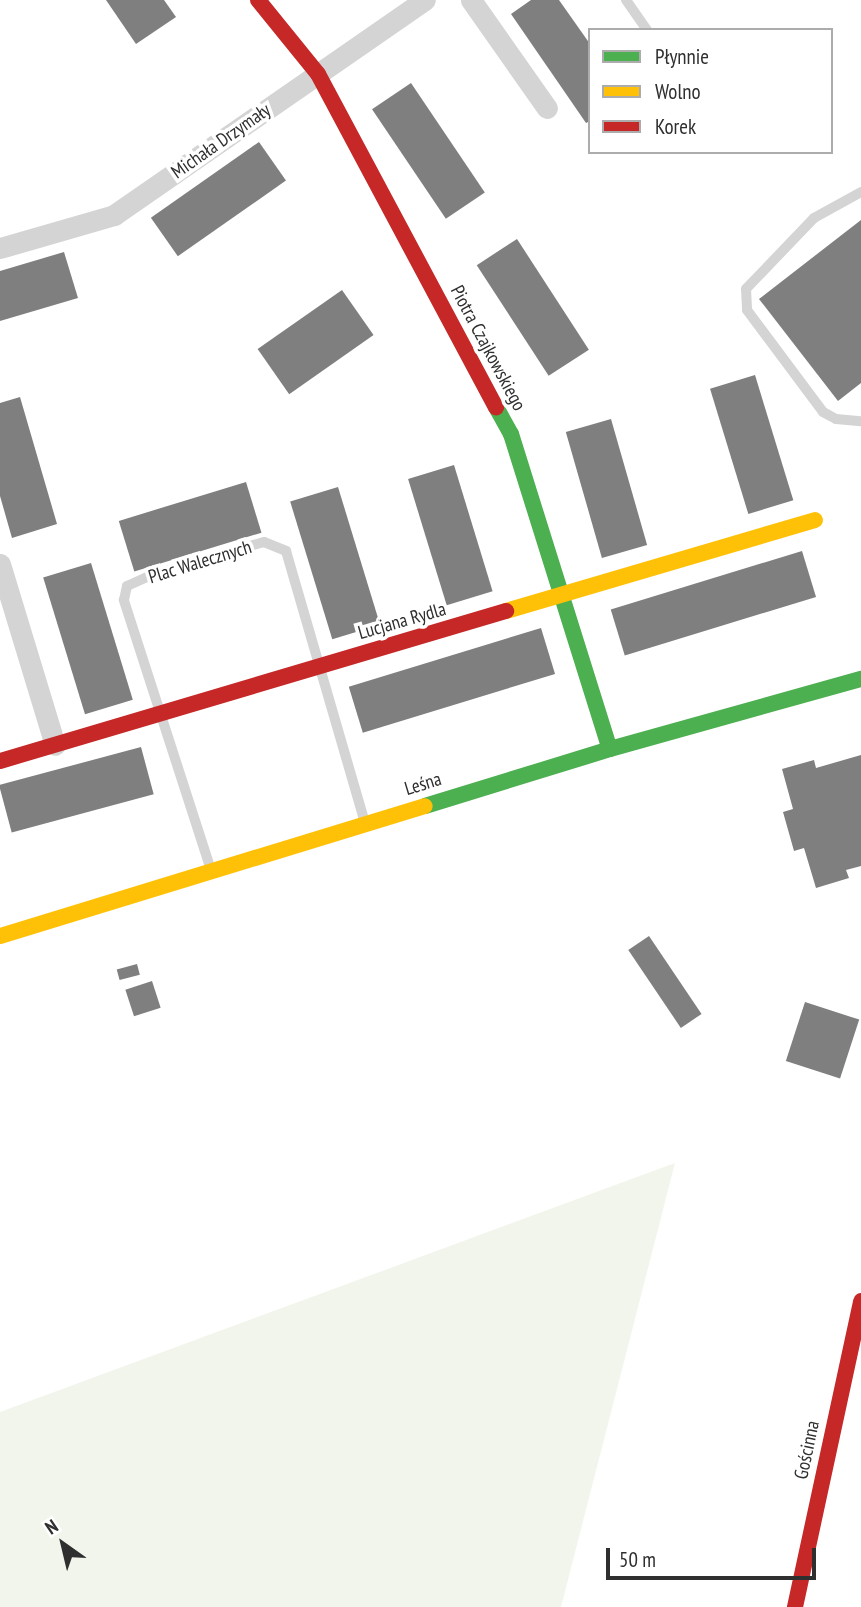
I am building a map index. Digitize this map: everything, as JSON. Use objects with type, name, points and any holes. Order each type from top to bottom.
[{"type":"street","name":"Piotra Czajkowskiego","points":[[258,0],[318,74],[511,434],[610,749]]},
{"type":"street","name":"Michała Drzymały","points":[[0,247],[114,215],[425,0]]},
{"type":"street","points":[[471,0],[547,108]]},
{"type":"street","name":"Lucjana Rydla","points":[[0,761],[561,598],[816,520]]},
{"type":"street","points":[[0,564],[55,745]]},
{"type":"street","name":"Leśna","points":[[0,936],[610,749],[861,679]]},
{"type":"street","name":"Gościnna","points":[[795,1607],[861,1301]]},
{"type":"lane","points":[[626,0],[645,28]]},
{"type":"lane","points":[[861,192],[814,218],[746,289],[747,310],[823,412],[836,419],[861,421]]},
{"type":"lane","name":"Plac Walecznych","points":[[211,870],[124,600],[127,586],[264,542],[286,551],[365,824]]},
{"type":"shaded area","points":[[675,1163],[561,1607],[0,1607],[0,1412]]},
{"type":"building","points":[[106,0],[164,0],[176,17],[136,44]]},
{"type":"building","points":[[531,0],[559,0],[588,41],[588,122],[586,123],[511,14]]},
{"type":"building","points":[[411,83],[485,192],[446,219],[372,109]]},
{"type":"building","points":[[259,142],[286,181],[178,256],[151,218]]},
{"type":"building","points":[[861,220],[861,383],[838,401],[759,299]]},
{"type":"building","points":[[517,239],[589,350],[549,376],[477,265]]},
{"type":"building","points":[[64,252],[78,298],[0,321],[0,271]]},
{"type":"building","points":[[342,290],[374,335],[289,394],[258,349]]},
{"type":"building","points":[[755,375],[793,500],[748,514],[710,389]]},
{"type":"building","points":[[20,397],[57,524],[12,538],[0,496],[0,403]]},
{"type":"building","points":[[611,419],[647,545],[602,558],[566,432]]},
{"type":"building","points":[[454,465],[493,591],[447,605],[408,479]]},
{"type":"building","points":[[246,482],[261,533],[134,572],[119,521]]},
{"type":"building","points":[[338,487],[380,625],[332,639],[290,502]]},
{"type":"building","points":[[802,551],[816,597],[625,655],[611,609]]},
{"type":"building","points":[[91,563],[133,700],[85,714],[43,578]]},
{"type":"building","points":[[541,628],[555,674],[363,733],[349,687]]},
{"type":"building","points":[[141,747],[154,794],[12,832],[0,785]]},
{"type":"building","points":[[861,755],[861,866],[846,870],[849,878],[816,888],[804,848],[794,851],[783,812],[793,809],[782,769],[814,760],[816,768]]},
{"type":"building","points":[[649,936],[702,1014],[681,1028],[628,950]]},
{"type":"building","points":[[137,964],[140,975],[120,980],[117,969]]},
{"type":"building","points":[[152,981],[161,1008],[134,1016],[125,990]]},
{"type":"building","points":[[805,1002],[859,1020],[840,1079],[786,1061]]},
{"type":"traffic: fast","points":[[496,407],[511,434],[610,749]]},
{"type":"traffic: fast","points":[[425,806],[610,749],[861,679]]},
{"type":"traffic: slow","points":[[506,611],[815,520]]},
{"type":"traffic: slow","points":[[0,936],[425,806]]},
{"type":"traffic: jam","points":[[258,0],[318,74],[496,407]]},
{"type":"traffic: jam","points":[[0,761],[506,611]]},
{"type":"traffic: jam","points":[[795,1607],[861,1301]]}]
